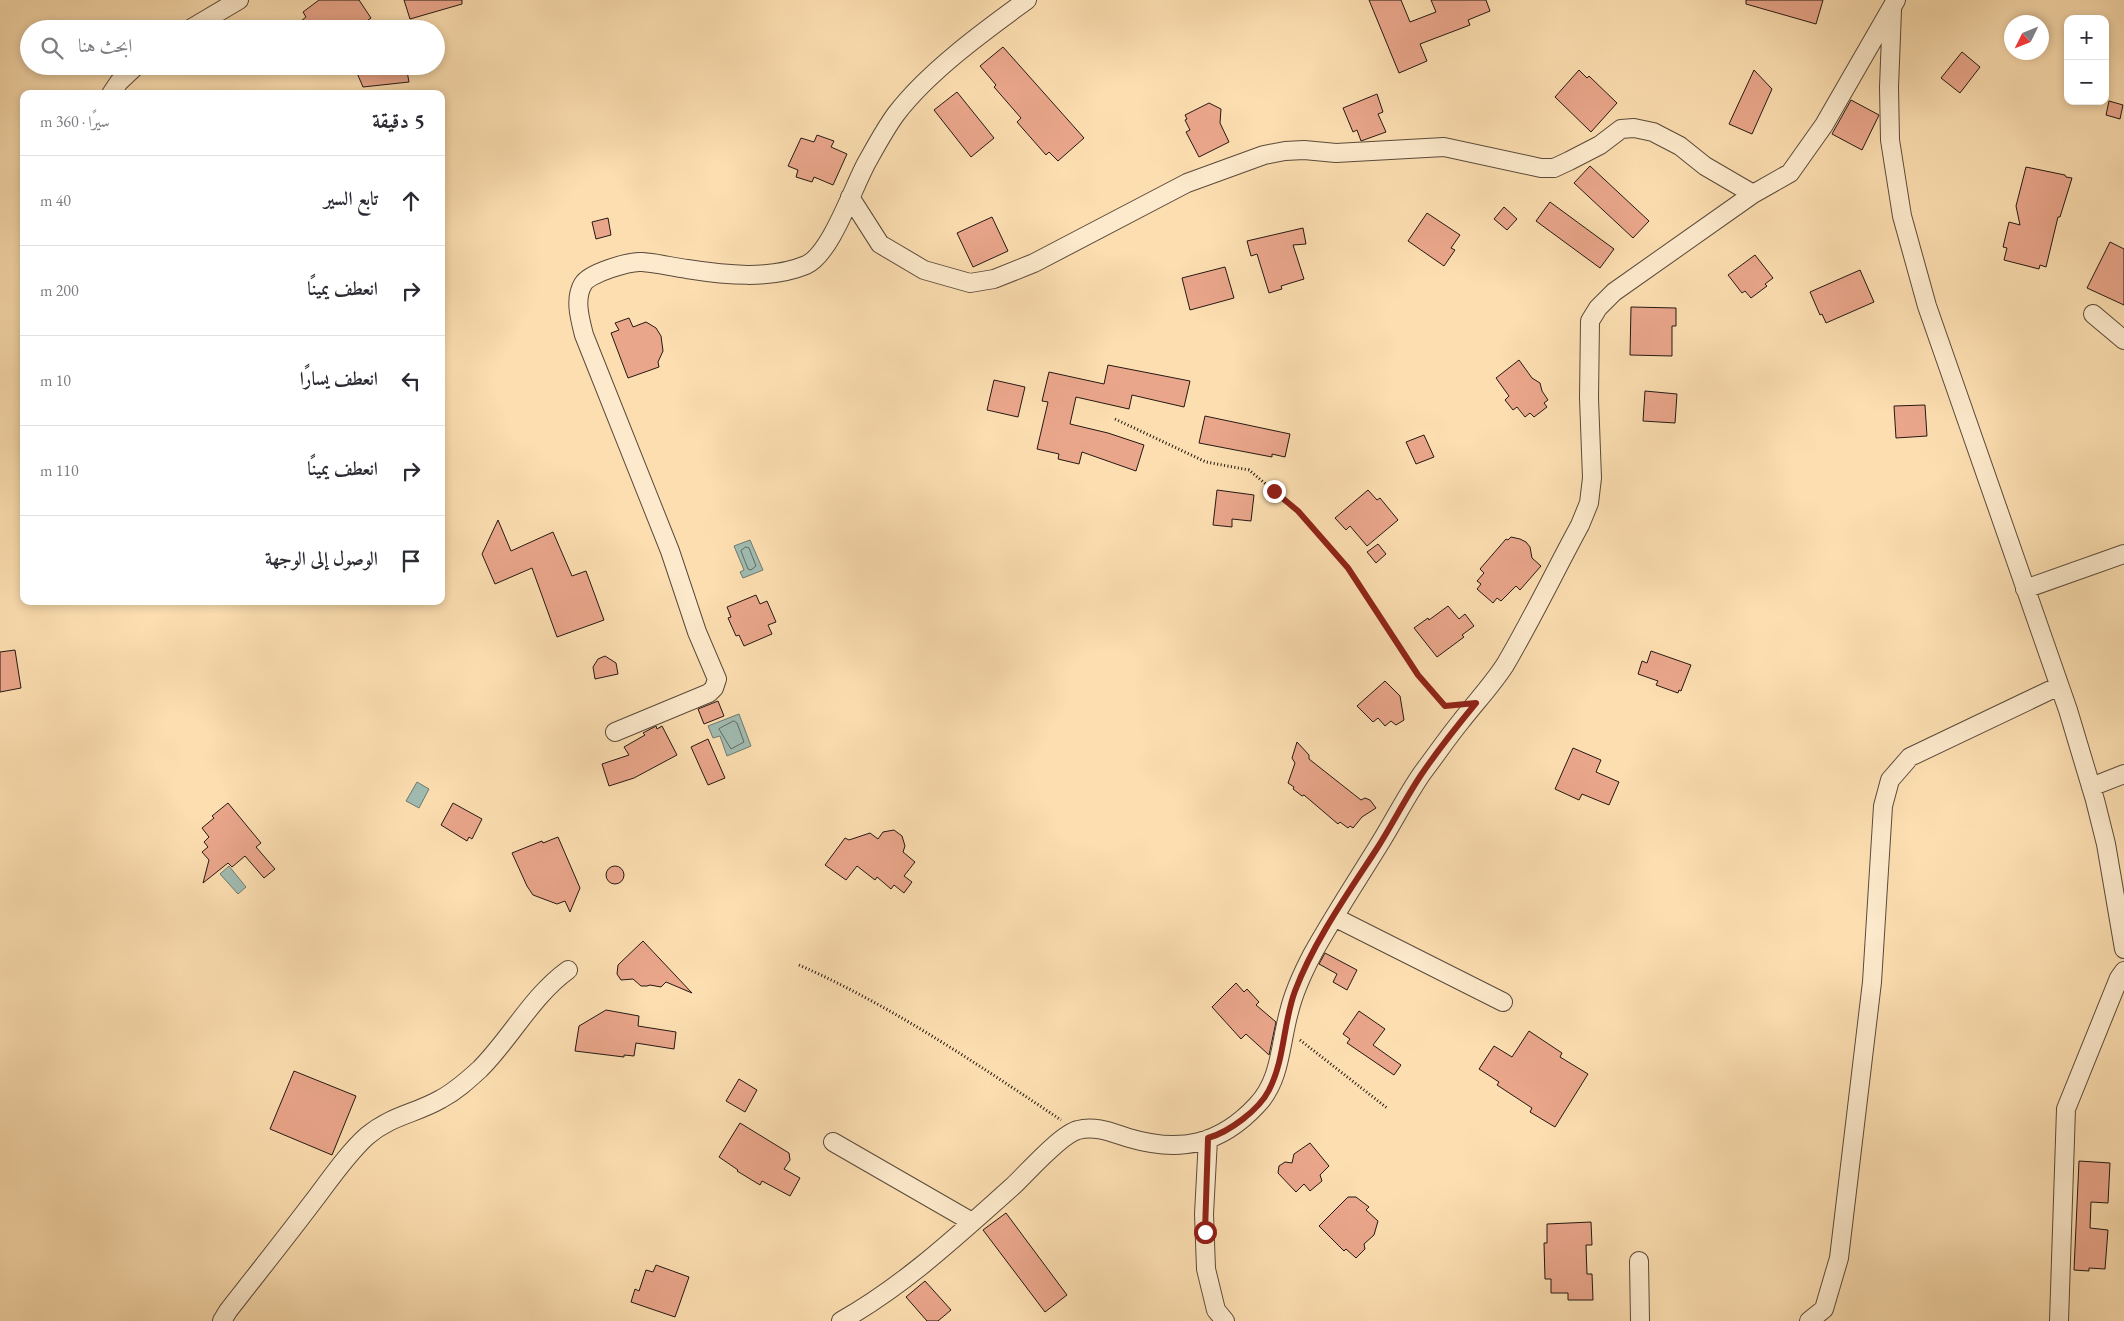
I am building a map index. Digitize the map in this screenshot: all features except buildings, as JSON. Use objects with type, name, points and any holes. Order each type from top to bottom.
[{"type":"street","points":[[205,20],[239,0]]},
{"type":"street","points":[[615,732],[709,693],[714,688],[716,678],[697,632],[670,551],[584,335],[578,303],[584,282],[594,275],[640,262],[723,274],[756,275],[791,270],[809,264],[825,248],[866,163],[896,114],[923,85],[960,51],[1027,0]]},
{"type":"street","points":[[842,1321],[872,1304],[914,1272],[1033,1168],[1064,1136],[1076,1130],[1101,1129],[1153,1145],[1173,1146],[1208,1138],[1236,1125],[1257,1106],[1269,1091],[1278,1065],[1295,991],[1334,917],[1421,775],[1508,658],[1580,525],[1589,504],[1592,478],[1589,398],[1590,321],[1598,308],[1614,292],[1753,194],[1790,174],[1804,155],[1894,3]]},
{"type":"street","points":[[1894,3],[1889,87],[1890,140],[1902,216],[1927,306],[2059,686],[2092,787],[2106,844],[2124,949]]},
{"type":"street","points":[[114,90],[126,75]]},
{"type":"street","points":[[850,197],[880,244],[924,270],[970,283],[994,279],[1034,263],[1187,183],[1264,155],[1285,151],[1304,150],[1336,153],[1444,147],[1541,168],[1554,168],[1600,145],[1621,129],[1634,128],[1654,132],[1680,146],[1705,166],[1753,194]]},
{"type":"street","points":[[2093,314],[2124,340]]},
{"type":"street","points":[[2025,589],[2124,554]]},
{"type":"street","points":[[1809,1321],[1824,1309],[1839,1258],[1872,982],[1883,806],[1890,780],[1910,757],[2059,686]]},
{"type":"street","points":[[2092,787],[2124,774]]},
{"type":"street","points":[[1334,917],[1503,1002]]},
{"type":"street","points":[[222,1321],[336,1171],[366,1137],[394,1118],[440,1100],[459,1087],[504,1042],[531,1007],[558,977],[568,970]]},
{"type":"street","points":[[2059,1321],[2066,1109],[2119,978],[2124,971]]},
{"type":"street","points":[[1208,1138],[1204,1214],[1206,1268],[1216,1310],[1225,1321]]},
{"type":"street","points":[[833,1142],[972,1222]]},
{"type":"street","points":[[1639,1261],[1640,1321]]},
{"type":"path","points":[[1115,419],[1206,462],[1249,470],[1298,511],[1348,568],[1418,675],[1445,706],[1476,703]]},
{"type":"path","points":[[799,965],[843,985],[954,1049],[1076,1130]]},
{"type":"path","points":[[1285,1029],[1387,1108]]},
{"type":"water","points":[[750,540],[763,570],[743,578],[740,572],[744,570],[734,546]]},
{"type":"water","points":[[739,714],[751,746],[727,756],[720,736],[713,738],[708,726]]},
{"type":"water","points":[[417,782],[429,789],[419,808],[406,801]]},
{"type":"water","points":[[229,866],[246,887],[238,894],[220,874]]},
{"type":"route","points":[[1205,1232],[1204,1214],[1208,1138],[1236,1125],[1257,1106],[1269,1091],[1278,1065],[1295,991],[1313,954],[1342,902],[1378,847],[1421,775],[1476,703],[1445,706],[1418,675],[1348,568],[1298,511],[1274,491]]}]
